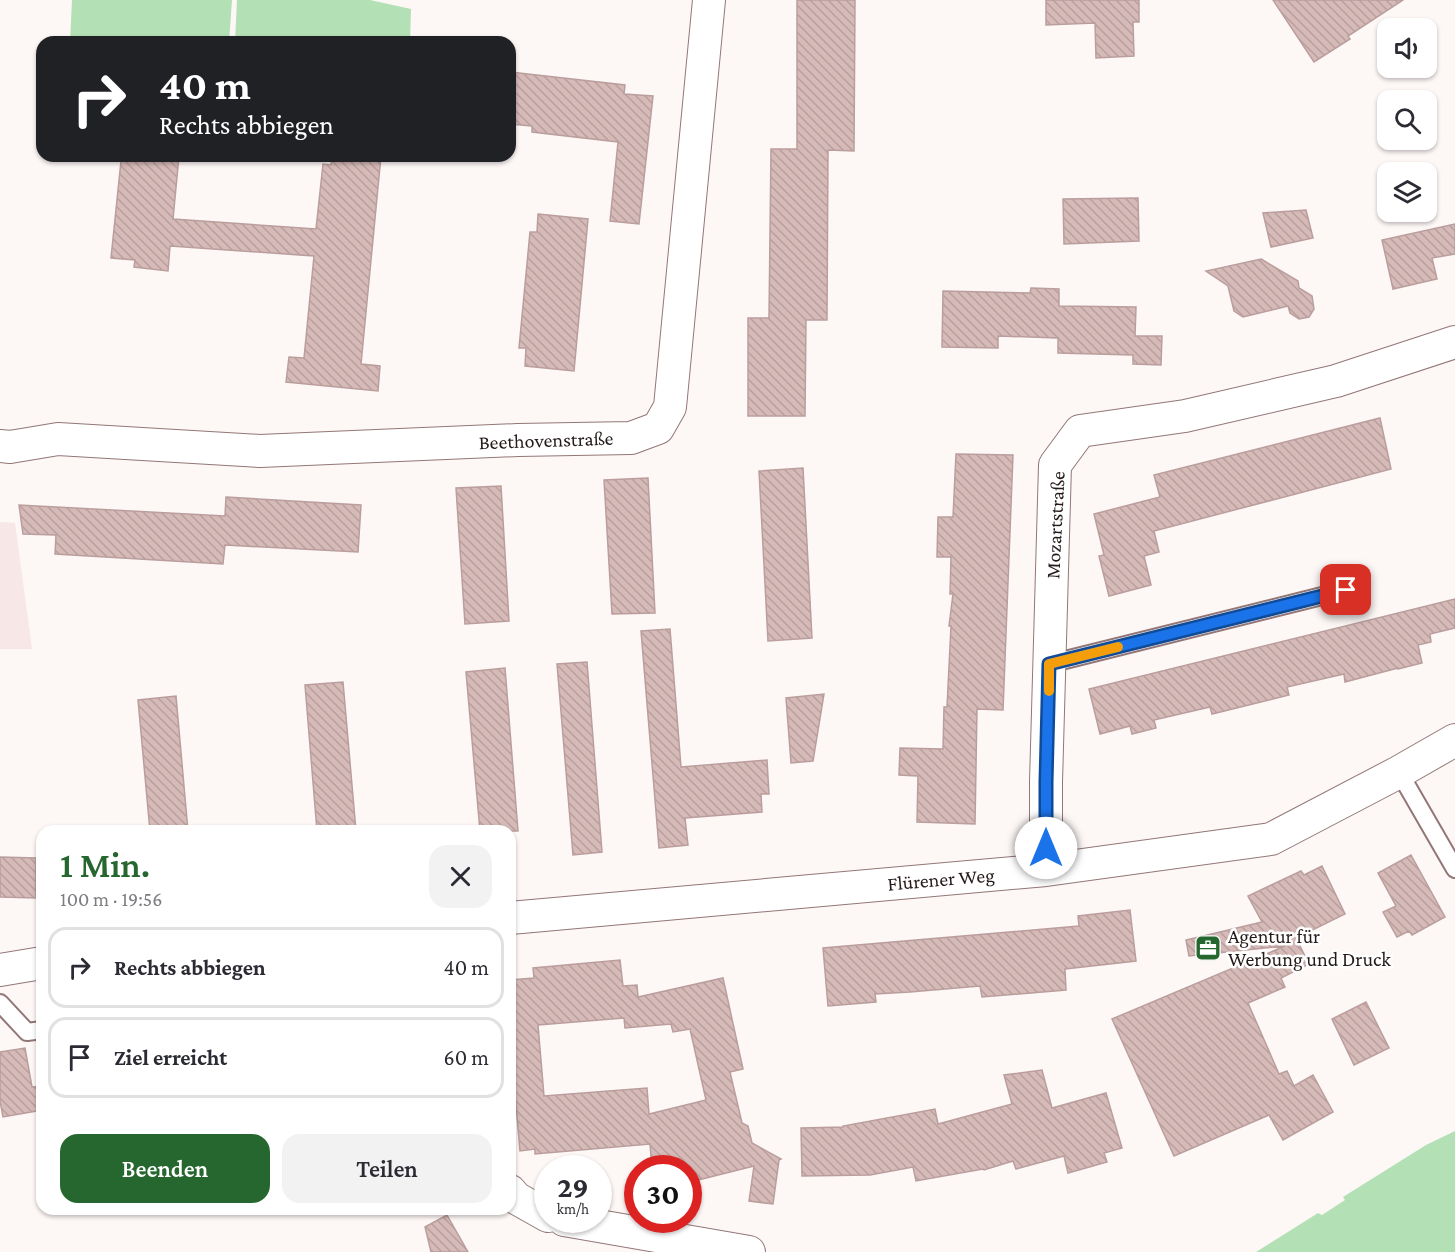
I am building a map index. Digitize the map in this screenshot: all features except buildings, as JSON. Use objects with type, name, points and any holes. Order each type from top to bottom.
[{"type":"street","name":"Beethovenstraße","points":[[0,446],[10,447],[58,439],[260,451],[518,440],[631,438],[658,428],[670,407],[709,0]]},
{"type":"street","name":"Mozartstraße","points":[[1046,870],[1046,782],[1055,465],[1080,431],[1185,416],[1336,381],[1455,342]]},
{"type":"street","name":"Flürener Weg","points":[[516,917],[1046,870],[1271,839],[1455,740]]},
{"type":"street","points":[[0,970],[36,964]]},
{"type":"street","points":[[516,1197],[534,1208]]},
{"type":"street","points":[[612,1228],[749,1252]]},
{"type":"lane","points":[[1049,664],[1346,590]]},
{"type":"lane","points":[[1399,772],[1455,869]]},
{"type":"lane","points":[[0,1003],[27,1032],[36,1031]]},
{"type":"shaded area","points":[[0,522],[15,523],[32,649],[0,649]]},
{"type":"green space","points":[[72,0],[232,0],[229,36],[70,36]]},
{"type":"green space","points":[[237,0],[370,0],[411,9],[410,36],[235,36]]},
{"type":"green space","points":[[1455,1131],[1455,1252],[1256,1252],[1318,1213],[1322,1215],[1345,1200],[1343,1197],[1426,1145]]},
{"type":"slow traffic","points":[[1049,691],[1049,664],[1118,647]]},
{"type":"place","name":"Agentur für Werbung und Druck","points":[[1208,948]]},
{"type":"route","points":[[1046,848],[1049,664],[1346,590]]}]
